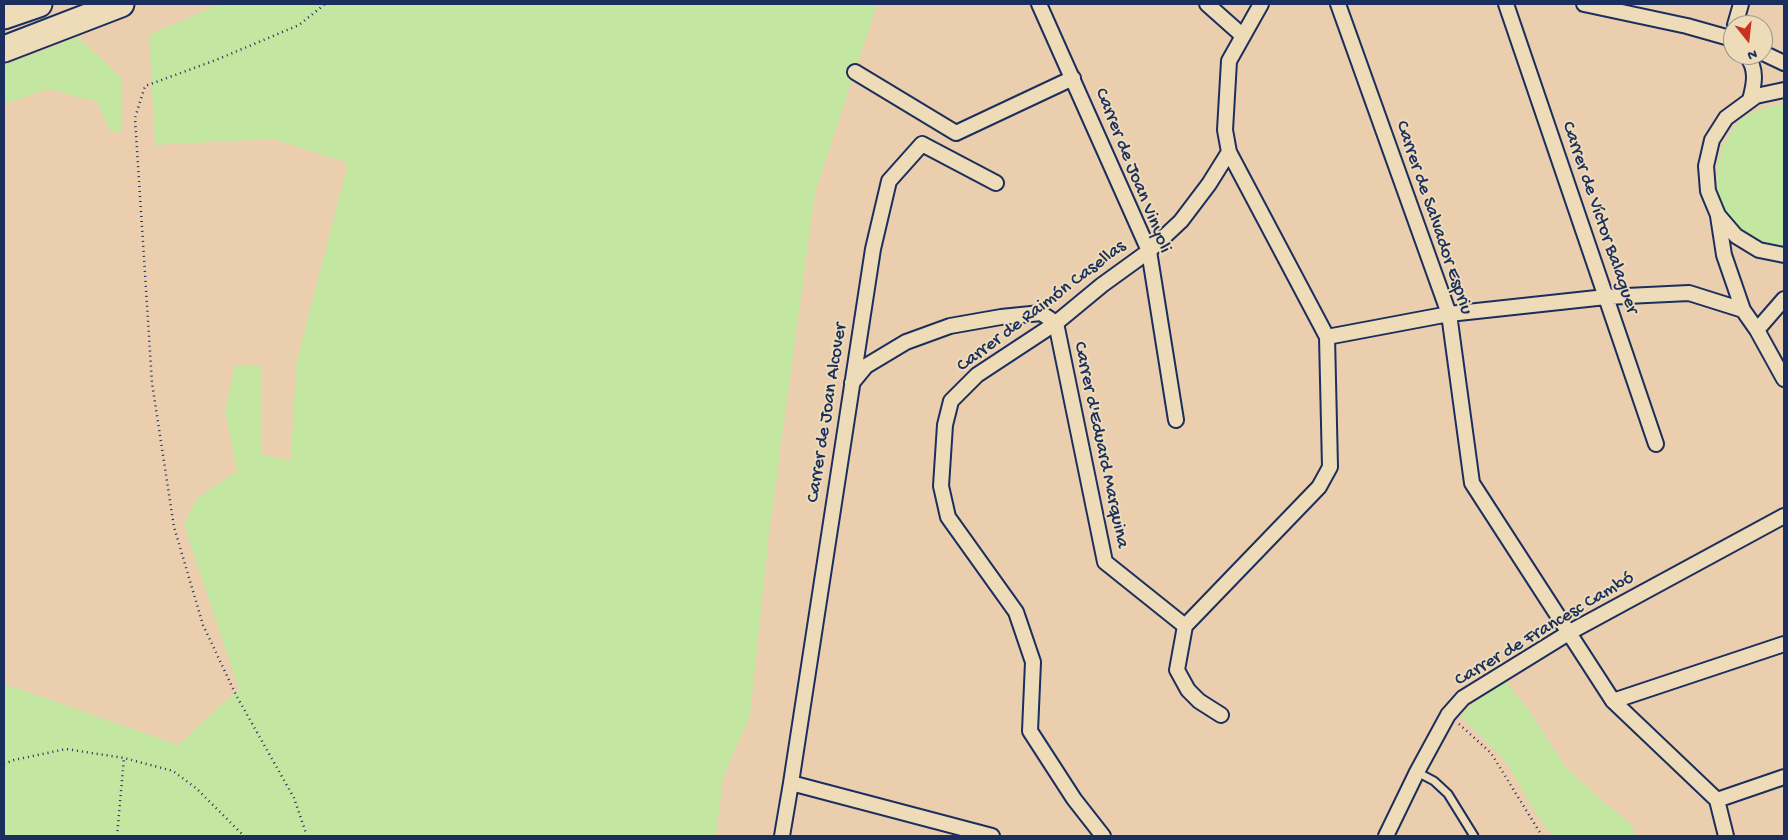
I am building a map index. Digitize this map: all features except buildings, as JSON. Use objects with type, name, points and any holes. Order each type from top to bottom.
[{"type":"highway","points":[[4,16],[39,4]]},
{"type":"highway","points":[[4,49],[121,4]]},
{"type":"street","name":"Carrer de Joan Vinyoli","points":[[1039,4],[1149,251],[1176,420]]},
{"type":"street","points":[[1208,4],[1243,36]]},
{"type":"street","points":[[1221,715],[1199,701],[1188,690],[1177,670],[1185,626],[1318,487],[1330,467],[1327,337],[1229,152],[1225,130],[1229,61],[1261,4]]},
{"type":"street","name":"Carrer de Salvador Espriu","points":[[1338,4],[1449,314],[1472,483],[1614,701],[1717,800]]},
{"type":"street","name":"Carrer de Víctor Balaguer","points":[[1506,4],[1656,444]]},
{"type":"street","points":[[1584,4],[1723,33]]},
{"type":"street","points":[[1751,65],[1755,81],[1753,98]]},
{"type":"street","points":[[855,72],[956,133],[1073,78]]},
{"type":"street","points":[[1784,83],[1769,88],[1726,118],[1712,140],[1706,166],[1708,191],[1718,215],[1724,255],[1743,310],[1757,330],[1784,379]]},
{"type":"street","points":[[1753,98],[1784,90]]},
{"type":"street","name":"Carrer de Joan Alcover","points":[[782,836],[873,249],[890,181],[922,144],[996,182]]},
{"type":"street","name":"Carrer de Raimón Casellas","points":[[1103,836],[1074,799],[1030,731],[1033,662],[1016,612],[948,517],[941,486],[945,426],[951,401],[977,375],[1056,323],[1102,285],[1149,251],[1181,221],[1209,184],[1229,152]]},
{"type":"street","points":[[1718,215],[1736,236],[1759,250],[1784,255]]},
{"type":"street","points":[[1327,337],[1449,314],[1606,297],[1689,293],[1743,310]]},
{"type":"street","points":[[1757,330],[1784,299]]},
{"type":"street","points":[[851,384],[866,366],[906,342],[950,326],[1001,317],[1041,313],[1056,323]]},
{"type":"street","name":"Carrer d'Eduard Marquina","points":[[1056,323],[1105,562],[1185,626]]},
{"type":"street","name":"Carrer de Francesc Cambó","points":[[1386,836],[1417,772],[1448,715],[1463,698],[1570,632],[1784,516]]},
{"type":"street","points":[[1614,701],[1784,644]]},
{"type":"street","points":[[1726,836],[1717,800],[1784,777]]},
{"type":"street","points":[[791,783],[992,836]]},
{"type":"lane","points":[[1417,772],[1434,781],[1448,794],[1474,836]]},
{"type":"path","points":[[307,836],[294,798],[236,695],[203,625],[174,527],[152,383],[135,118],[145,86],[216,60],[299,25],[325,4]]},
{"type":"path","points":[[1448,715],[1491,753],[1542,836]]},
{"type":"path","points":[[4,764],[14,760],[66,749],[124,758],[173,771],[197,789],[244,836]]},
{"type":"path","points":[[117,836],[124,758]]},
{"type":"green space","points":[[220,4],[877,4],[815,193],[769,534],[750,715],[723,778],[716,836],[4,836],[5,684],[178,745],[239,689],[184,525],[197,498],[237,471],[225,411],[235,365],[261,366],[261,455],[291,460],[296,364],[348,163],[274,139],[155,145],[149,35]]},
{"type":"green space","points":[[78,37],[121,77],[122,132],[111,132],[97,102],[48,89],[4,104],[4,65]]},
{"type":"green space","points":[[1784,103],[1784,248],[1758,242],[1747,235],[1731,220],[1723,208],[1718,194],[1717,179],[1722,149],[1738,123],[1753,112]]},
{"type":"green space","points":[[1503,677],[1533,716],[1564,765],[1602,801],[1630,823],[1636,836],[1552,836],[1539,818],[1504,759],[1460,716]]}]
